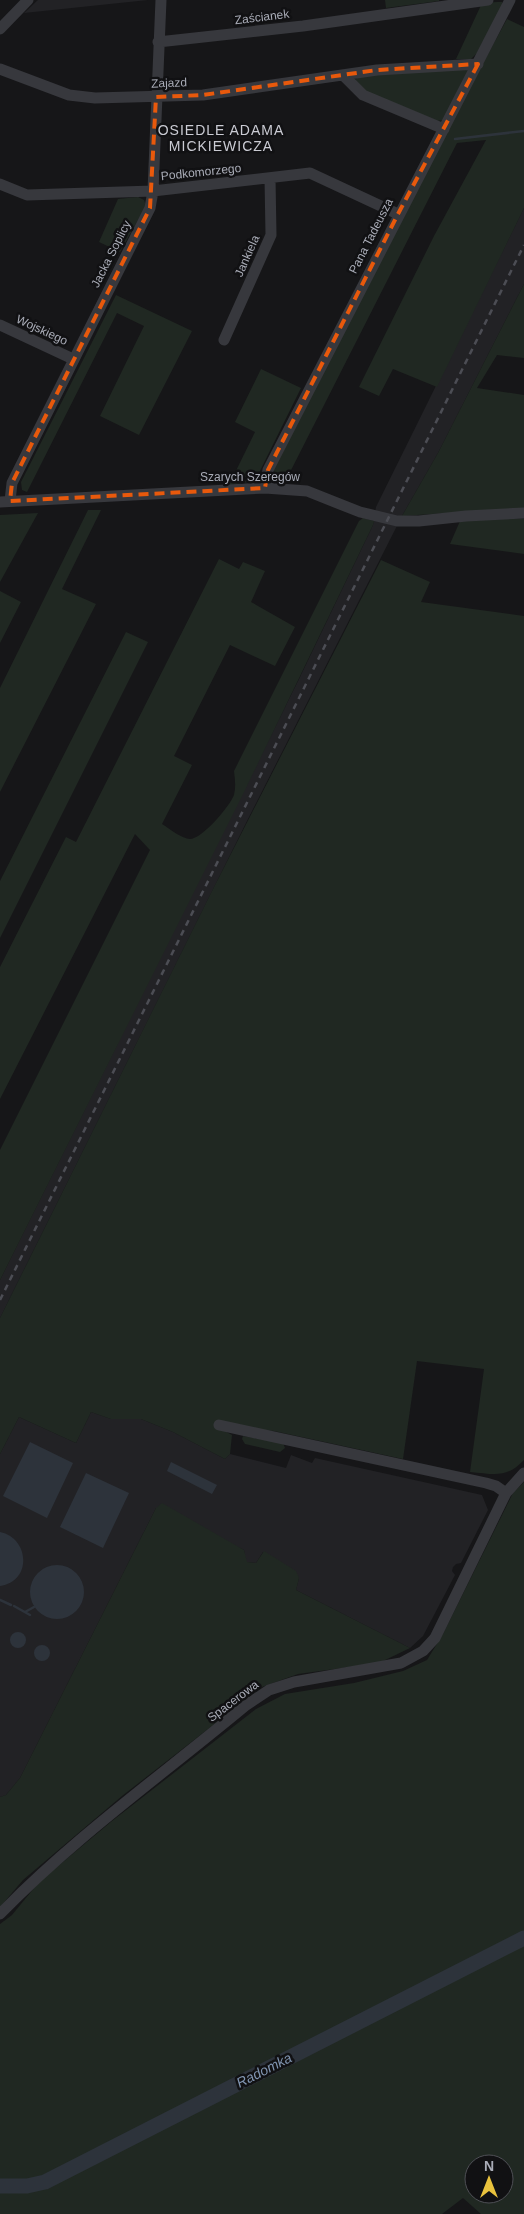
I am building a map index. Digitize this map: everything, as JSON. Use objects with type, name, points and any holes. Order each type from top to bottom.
[{"type":"street","points":[[0,29],[28,0]]},
{"type":"street","name":"Jacka Soplicy","points":[[5,501],[73,359],[150,208],[153,190],[160,0]]},
{"type":"street","name":"Zaścianek","points":[[158,42],[303,26],[488,0]]},
{"type":"street","name":"Pana Tadeusza","points":[[264,488],[268,470],[398,214],[510,0]]},
{"type":"street","name":"Zajazd","points":[[0,69],[75,97],[156,97],[203,95],[343,75],[416,67],[478,64]]},
{"type":"street","points":[[343,75],[363,95],[444,129]]},
{"type":"street","name":"Podkomorzego","points":[[0,184],[27,195],[153,190],[310,173],[398,214]]},
{"type":"street","name":"Jankiela","points":[[224,340],[271,235],[270,178]]},
{"type":"street","name":"Wojskiego","points":[[0,325],[73,359]]},
{"type":"street","name":"Szarych Szeregów","points":[[5,501],[264,488],[298,489],[315,493],[360,512],[397,521],[524,513]]},
{"type":"street","points":[[219,1425],[486,1483],[496,1486],[506,1493]]},
{"type":"street","name":"Spacerowa","points":[[0,1914],[33,1880],[88,1831],[244,1706],[270,1690],[294,1682],[401,1664],[423,1651],[435,1638],[506,1493],[524,1473]]},
{"type":"highlighted area","points":[[478,64],[398,214],[268,470],[265,488],[10,501],[12,483],[150,208],[156,97],[203,95],[377,70]]},
{"type":"shaded area","points":[[38,0],[148,0],[24,13]]},
{"type":"shaded area","points":[[385,0],[439,0],[439,1],[386,8]]},
{"type":"shaded area","points":[[502,2],[502,6],[477,53],[471,59],[456,59],[482,3]]},
{"type":"shaded area","points":[[507,19],[524,27],[524,208],[437,387],[393,369],[379,396],[359,387],[434,236],[486,140],[457,143],[285,482],[279,482],[274,477],[273,471],[439,144]]},
{"type":"shaded area","points":[[467,69],[469,73],[444,120],[437,121],[365,91],[355,80],[359,76]]},
{"type":"shaded area","points":[[138,197],[144,200],[146,206],[120,252],[99,242],[118,199]]},
{"type":"shaded area","points":[[524,208],[524,284],[438,453],[402,516],[248,819],[0,1318],[0,1280],[299,679],[373,525],[376,507]]},
{"type":"shaded area","points":[[524,284],[524,358],[497,355],[477,388],[524,395],[524,508],[402,516],[438,453]]},
{"type":"shaded area","points":[[116,295],[192,331],[139,435],[100,416],[144,326],[117,313],[27,492],[22,490],[21,482]]},
{"type":"shaded area","points":[[261,369],[301,388],[255,481],[229,485],[255,432],[235,422]]},
{"type":"shaded area","points":[[88,510],[101,510],[62,589],[96,604],[0,792],[0,688]]},
{"type":"shaded area","points":[[38,513],[0,582],[0,515]]},
{"type":"shaded area","points":[[363,518],[374,521],[373,525],[246,788],[0,1280],[0,1150],[150,850],[135,834],[0,1099],[0,967],[66,837],[76,842],[219,559],[239,569],[243,562],[265,571],[251,602],[295,627],[275,666],[230,645],[174,756],[192,765],[162,824],[187,839],[195,838],[208,828],[221,814],[234,795],[234,771],[359,521]]},
{"type":"shaded area","points":[[524,519],[524,554],[450,544],[460,521]]},
{"type":"shaded area","points":[[381,560],[430,582],[421,602],[524,616],[524,1460],[505,1473],[470,1472],[484,1369],[417,1361],[403,1459],[274,1431],[217,1427],[232,1435],[230,1454],[225,1459],[173,1432],[141,1419],[111,1419],[91,1412],[76,1443],[19,1417],[0,1454],[0,1318],[213,889]]},
{"type":"shaded area","points":[[0,591],[21,602],[0,643]]},
{"type":"shaded area","points":[[126,632],[148,642],[0,938],[0,881]]},
{"type":"shaded area","points":[[91,1412],[111,1419],[141,1419],[173,1432],[225,1459],[230,1454],[286,1468],[291,1455],[312,1463],[315,1458],[482,1495],[488,1510],[461,1563],[453,1567],[452,1571],[455,1575],[423,1636],[410,1648],[296,1590],[299,1578],[263,1552],[256,1563],[246,1562],[244,1550],[156,1508],[20,1778],[6,1795],[0,1797],[0,1454],[19,1417],[76,1443]]},
{"type":"shaded area","points":[[243,1436],[283,1443],[285,1448],[280,1452],[245,1444],[242,1439]]},
{"type":"shaded area","points":[[30,1442],[73,1463],[47,1518],[3,1496]]},
{"type":"shaded area","points":[[171,1462],[217,1485],[212,1494],[167,1471]]},
{"type":"shaded area","points":[[86,1473],[129,1493],[103,1548],[60,1527]]},
{"type":"shaded area","points":[[524,1482],[524,2214],[481,2214],[470,2204],[514,2204],[514,2154],[464,2154],[464,2199],[442,2214],[0,2214],[0,1924],[12,1915],[39,1882],[112,1821],[256,1709],[285,1694],[354,1683],[403,1671],[427,1660],[443,1634],[513,1493]]},
{"type":"shaded area","points":[[162,1503],[244,1550],[247,1562],[256,1563],[264,1551],[296,1571],[299,1578],[296,1590],[410,1648],[379,1663],[298,1674],[262,1687],[122,1796],[23,1880],[0,1907],[0,1797],[6,1795],[20,1778],[156,1508]]},
{"type":"shaded area","points":[[0,1532],[10,1536],[17,1542],[22,1551],[23,1560],[22,1569],[18,1577],[10,1583],[0,1586]]},
{"type":"shaded area","points":[[52,1565],[62,1565],[72,1569],[80,1577],[84,1592],[80,1607],[72,1615],[62,1619],[52,1619],[42,1615],[34,1607],[30,1597],[30,1587],[34,1577],[42,1569]]},
{"type":"shaded area","points":[[18,1632],[24,1634],[26,1640],[24,1646],[18,1648],[12,1646],[10,1640],[12,1634]]},
{"type":"shaded area","points":[[42,1645],[48,1647],[50,1653],[48,1659],[42,1661],[36,1659],[34,1653],[36,1647]]},
{"type":"waterway","points":[[455,139],[524,131]]},
{"type":"waterway","points":[[0,1600],[11,1605]]},
{"type":"waterway","points":[[14,1606],[30,1615]]},
{"type":"waterway","points":[[25,1612],[34,1607]]},
{"type":"waterway","name":"Radomka","points":[[0,2186],[27,2186],[45,2182],[524,1938]]},
{"type":"railway","points":[[0,1300],[524,245]]},
{"type":"district","name":"OSIEDLE ADAMA MICKIEWICZA","points":[[221,138]]}]
